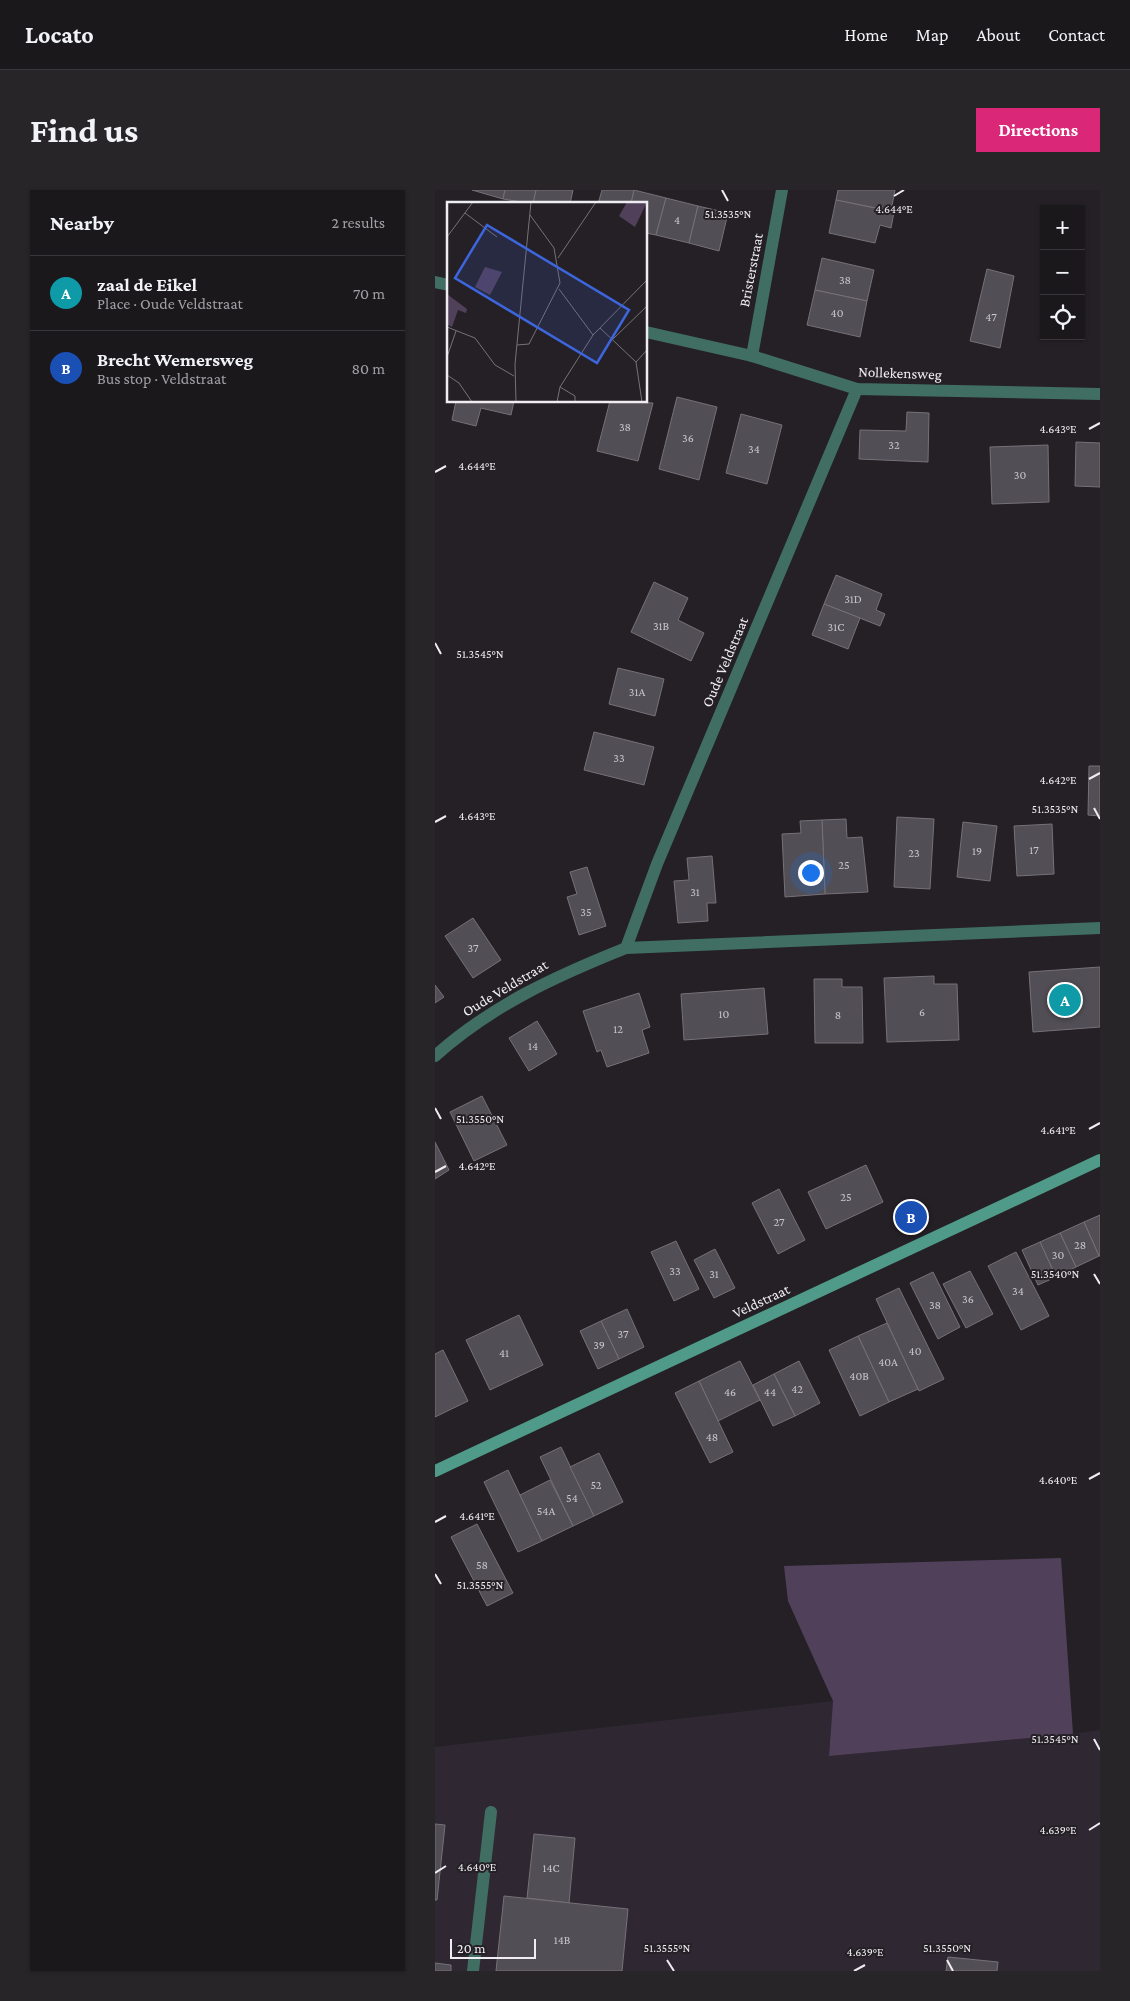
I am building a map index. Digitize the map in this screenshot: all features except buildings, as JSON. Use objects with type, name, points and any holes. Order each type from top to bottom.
[{"type":"street","name":"Bristerstraat","points":[[752,356],[782,190]]},
{"type":"street","name":"Nollekensweg","points":[[647,332],[752,356],[857,389],[1100,394]]},
{"type":"street","name":"Oude Veldstraat","points":[[626,948],[657,864],[857,389]]},
{"type":"street","name":"Oude Veldstraat","points":[[435,1056],[453,1040],[511,1001],[560,974],[626,948],[1100,928]]},
{"type":"street","name":"Veldstraat","points":[[435,1471],[1100,1160]]},
{"type":"street","points":[[473,1971],[491,1812]]},
{"type":"shaded area","points":[[1061,1558],[1073,1734],[829,1756],[833,1701],[788,1601],[784,1566]]},
{"type":"shaded area","points":[[833,1701],[829,1756],[1100,1730],[1100,1971],[435,1971],[435,1747]]},
{"type":"place","name":"zaal de Eikel","points":[[1065,1000]]},
{"type":"place","name":"Brecht Wemersweg","points":[[911,1217]]}]
